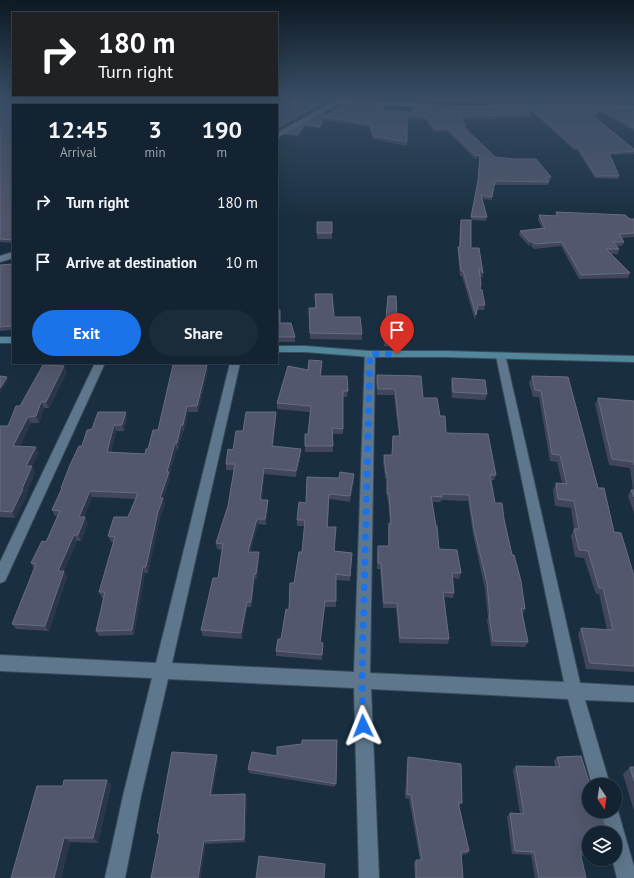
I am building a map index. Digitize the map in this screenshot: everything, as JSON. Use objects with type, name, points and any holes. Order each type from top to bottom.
[{"type":"street","points":[[0,259],[12,255]]},
{"type":"street","points":[[0,340],[12,340]]},
{"type":"street","points":[[278,349],[305,349],[370,354],[634,359]]},
{"type":"street","points":[[369,878],[362,680],[370,354]]},
{"type":"street","points":[[502,356],[574,692],[599,778]]},
{"type":"street","points":[[0,577],[100,364]]},
{"type":"street","points":[[115,878],[132,796],[163,671],[235,364]]},
{"type":"street","points":[[0,663],[634,694]]},
{"type":"street","points":[[622,859],[627,878]]},
{"type":"building","points":[[0,138],[12,138],[12,240],[0,239]]},
{"type":"building","points":[[384,138],[407,138],[407,142]]},
{"type":"building","points":[[457,138],[475,138],[495,157],[536,159],[551,177],[546,178],[549,182],[495,181],[492,197],[481,195],[487,217],[471,217],[478,181],[480,155],[476,156]]},
{"type":"building","points":[[564,138],[620,138],[634,149],[634,151],[609,153],[619,176],[596,176],[578,147],[575,148]]},
{"type":"building","points":[[556,212],[625,215],[630,219],[634,219],[634,233],[619,234],[624,242],[613,242],[619,249],[606,249],[630,273],[581,275],[562,242],[535,244],[530,242],[520,231],[545,228],[539,215],[558,216]]},
{"type":"building","points":[[461,220],[471,220],[471,248],[479,248],[483,273],[479,268],[481,284],[480,289],[482,290],[485,305],[478,305],[476,315],[463,271],[461,271],[458,247],[460,247]]},
{"type":"building","points":[[317,222],[332,222],[332,233],[317,233]]},
{"type":"building","points":[[12,264],[12,326],[0,327],[0,265]]},
{"type":"building","points":[[315,294],[332,294],[334,317],[360,317],[362,334],[310,333],[309,308],[316,308]]},
{"type":"building","points":[[388,296],[396,296],[398,342],[384,341]]},
{"type":"building","points":[[278,310],[280,310],[280,323],[291,323],[295,337],[278,337]]},
{"type":"building","points":[[309,360],[322,361],[320,376],[347,376],[348,391],[343,391],[343,429],[332,428],[333,446],[305,446],[305,434],[308,434],[311,406],[277,403],[288,366],[308,370]]},
{"type":"building","points":[[43,365],[64,366],[46,402],[41,402],[36,416],[28,417],[13,446],[36,447],[26,466],[32,466],[12,512],[0,511],[0,426],[8,426],[16,406],[20,406]]},
{"type":"building","points":[[173,365],[207,365],[197,406],[187,406],[183,425],[181,425],[177,443],[175,443],[167,472],[169,472],[160,498],[163,498],[158,512],[146,567],[143,567],[132,630],[96,631],[105,592],[99,592],[115,537],[108,536],[114,517],[128,517],[138,493],[90,491],[79,517],[85,517],[78,535],[74,535],[58,571],[64,571],[45,626],[12,624],[36,564],[31,563],[42,541],[46,542],[60,511],[52,510],[70,465],[79,446],[82,446],[87,430],[92,429],[98,412],[126,412],[122,425],[114,425],[107,452],[145,454],[146,449],[148,449],[153,430],[158,430]]},
{"type":"building","points":[[377,375],[421,376],[423,398],[437,398],[440,416],[445,416],[446,433],[488,434],[496,475],[490,475],[495,503],[502,503],[512,555],[514,555],[521,581],[525,609],[521,608],[528,642],[493,641],[489,615],[487,583],[474,529],[469,495],[442,494],[442,497],[431,496],[437,526],[439,549],[457,550],[461,573],[452,573],[454,593],[443,592],[449,639],[400,638],[397,603],[384,603],[381,563],[378,563],[378,546],[389,546],[389,523],[391,523],[384,455],[392,455],[393,436],[400,436],[395,389],[378,389]]},
{"type":"building","points":[[0,376],[7,377],[0,388]]},
{"type":"building","points":[[532,376],[568,377],[598,488],[604,488],[614,532],[621,533],[634,576],[634,666],[590,663],[581,628],[613,630],[603,588],[599,588],[588,551],[579,550],[574,529],[579,529],[574,501],[558,499],[556,483],[567,484],[560,455],[552,454],[541,391],[535,390]]},
{"type":"building","points":[[452,378],[485,380],[487,394],[453,392]]},
{"type":"building","points":[[598,398],[634,401],[634,462],[612,459]]},
{"type":"building","points":[[246,412],[276,412],[272,446],[301,449],[296,471],[264,468],[260,500],[268,500],[265,519],[257,519],[248,552],[259,552],[256,574],[254,574],[251,602],[247,602],[241,633],[201,630],[213,578],[218,578],[223,544],[216,543],[228,506],[235,464],[226,464],[228,449],[233,450],[236,431],[243,431]]},
{"type":"building","points":[[340,472],[354,474],[350,496],[329,494],[327,527],[336,527],[334,551],[352,553],[350,576],[336,574],[336,601],[325,601],[320,642],[323,643],[322,655],[276,651],[278,639],[281,639],[286,609],[289,610],[290,583],[294,583],[299,552],[302,552],[305,520],[297,520],[299,502],[306,503],[307,477],[339,478]]},
{"type":"building","points":[[631,490],[634,490],[634,497]]},
{"type":"building","points":[[302,740],[337,740],[336,784],[248,769],[252,752],[277,756],[277,747],[302,744]]},
{"type":"building","points":[[172,752],[217,755],[210,795],[245,794],[244,839],[204,841],[198,878],[151,878],[160,833],[157,833]]},
{"type":"building","points":[[581,756],[588,778],[582,778],[582,818],[603,818],[605,826],[582,826],[582,852],[580,852],[586,878],[539,878],[534,852],[515,851],[510,813],[524,814],[516,766],[560,767],[557,757]]},
{"type":"building","points":[[408,757],[461,764],[462,803],[458,802],[469,851],[461,852],[463,878],[416,878],[416,860],[422,860],[411,795],[407,794]]},
{"type":"building","points":[[630,767],[634,767],[634,781]]},
{"type":"building","points":[[64,780],[107,780],[93,838],[64,838],[54,878],[11,878],[37,786],[63,786]]},
{"type":"building","points":[[259,856],[325,864],[324,878],[256,878]]},
{"type":"route","points":[[363,726],[362,680],[370,354],[397,354]]}]
